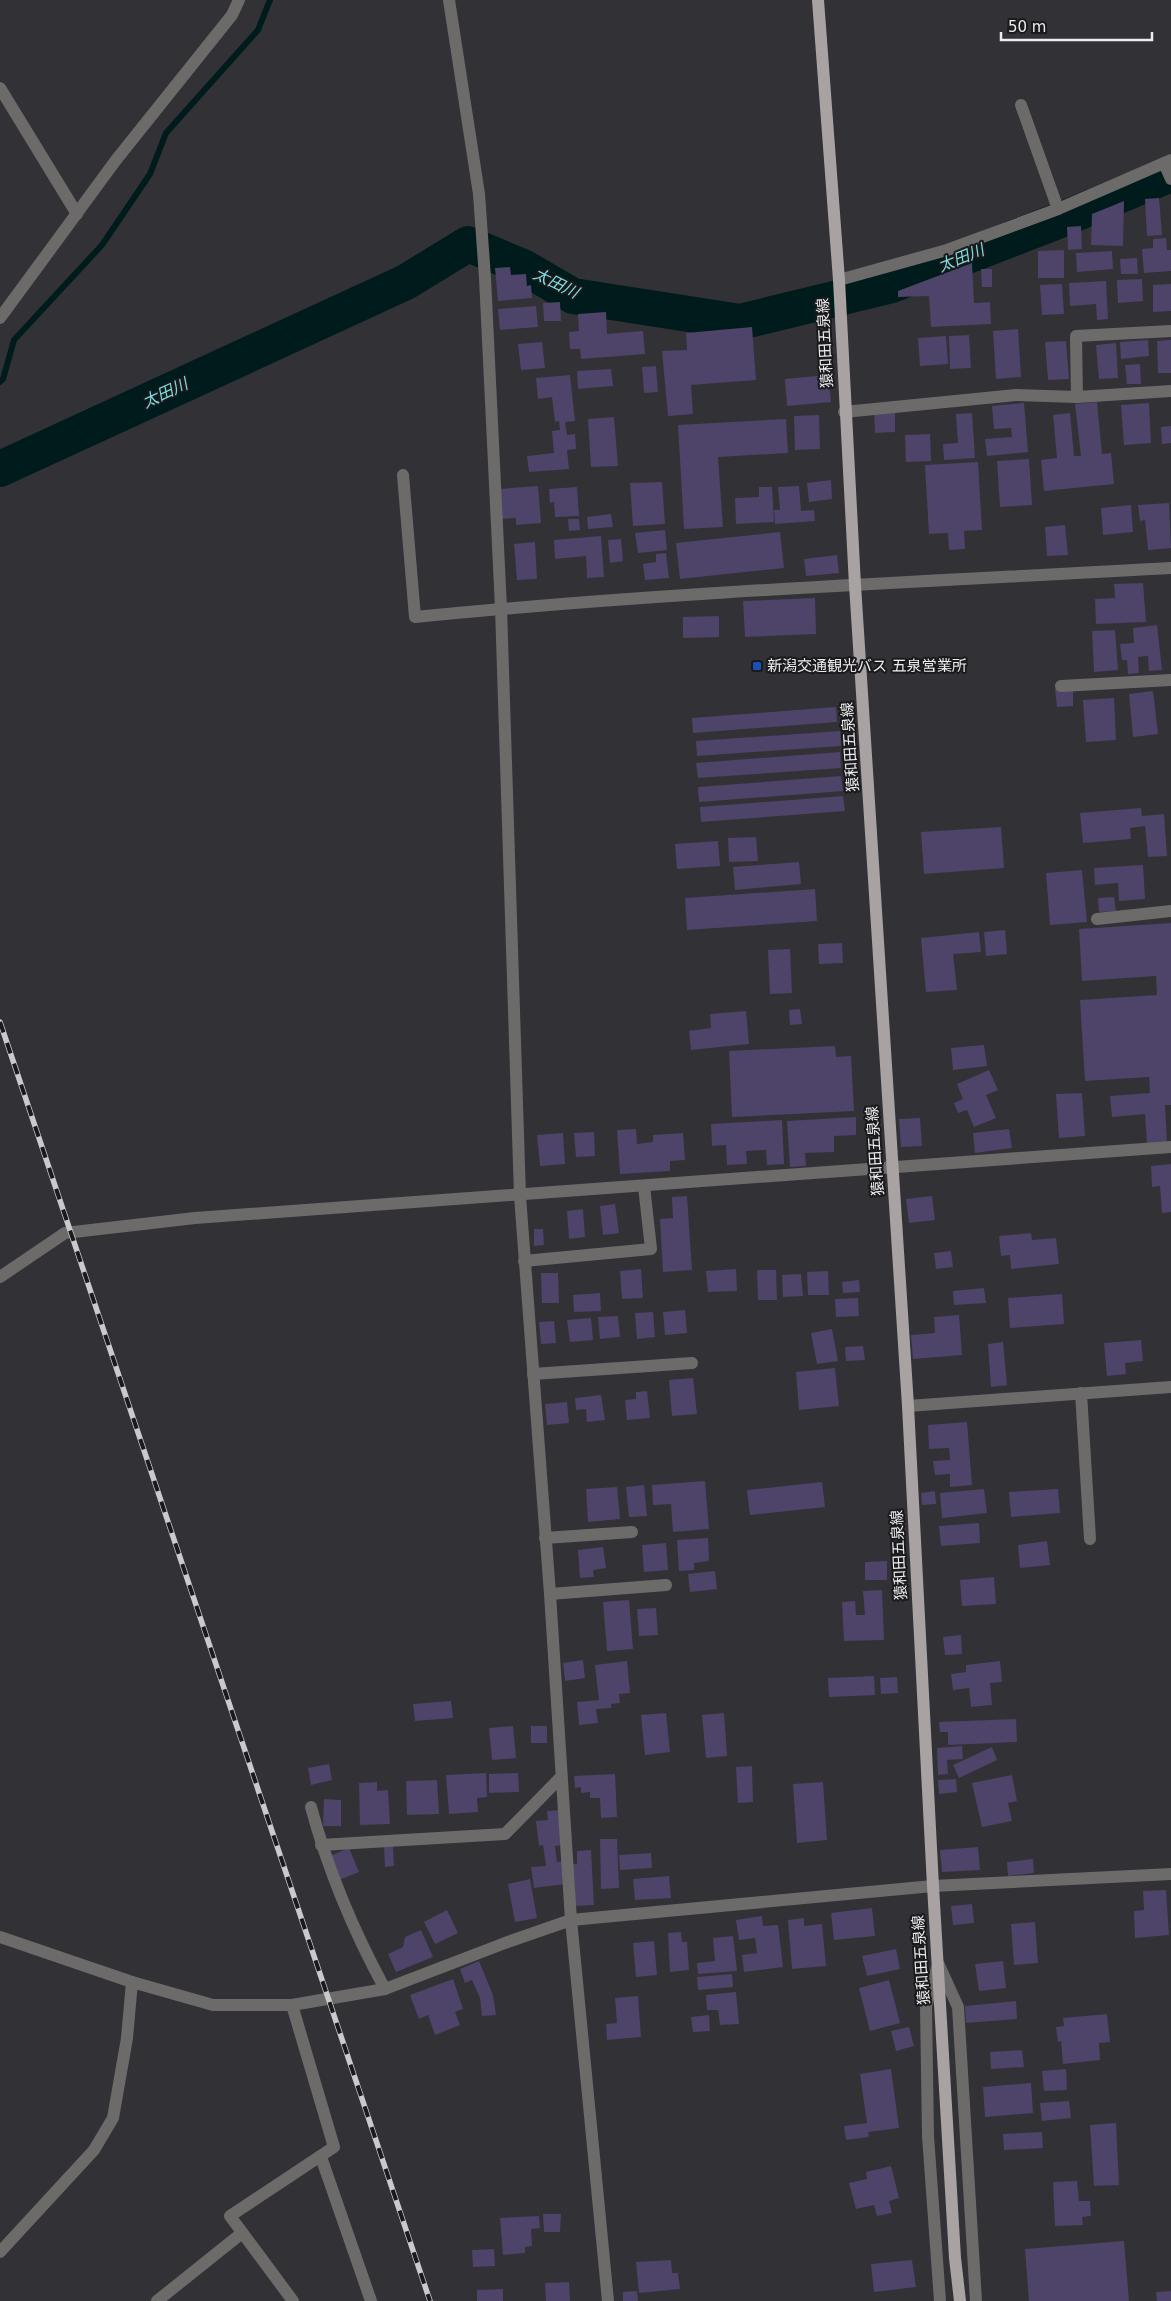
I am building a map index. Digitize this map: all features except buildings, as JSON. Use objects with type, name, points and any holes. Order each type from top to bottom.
[{"type":"main road","name":"猿和田五泉線","points":[[818,0],[840,310],[844,412],[908,1406],[933,1886],[955,2258],[960,2301]]},
{"type":"street","points":[[2,312],[116,160],[232,15],[239,0]]},
{"type":"street","points":[[449,0],[479,194],[484,265],[501,608],[520,1196],[550,1594],[571,1920],[608,2301]]},
{"type":"street","points":[[0,88],[77,214]]},
{"type":"street","points":[[1021,105],[1058,209]]},
{"type":"street","points":[[838,280],[947,250],[1058,209],[1168,162],[1171,179]]},
{"type":"street","points":[[1077,397],[1076,336],[1171,331]]},
{"type":"street","points":[[844,412],[1016,394],[1077,397],[1171,391]]},
{"type":"street","points":[[403,475],[415,617],[501,608],[855,585],[1171,568]]},
{"type":"street","points":[[1061,686],[1171,680]]},
{"type":"street","points":[[1097,919],[1171,911]]},
{"type":"street","points":[[0,1277],[65,1233],[195,1218],[892,1169],[1171,1147]]},
{"type":"street","points":[[524,1261],[651,1249],[644,1186]]},
{"type":"street","points":[[533,1374],[692,1364]]},
{"type":"street","points":[[908,1406],[1171,1387]]},
{"type":"street","points":[[1081,1393],[1090,1539]]},
{"type":"street","points":[[545,1538],[632,1532]]},
{"type":"street","points":[[550,1594],[666,1584]]},
{"type":"street","points":[[321,1845],[505,1834],[561,1778]]},
{"type":"street","points":[[312,1807],[321,1845],[368,1958],[385,1989]]},
{"type":"street","points":[[0,1937],[132,1982],[213,2006],[292,2005],[385,1989],[571,1920],[933,1886],[1171,1874]]},
{"type":"street","points":[[938,1963],[926,2006],[928,2136],[940,2301]]},
{"type":"street","points":[[938,1963],[958,2007],[976,2301]]},
{"type":"street","points":[[0,2252],[94,2150],[113,2118],[127,2038],[132,1982]]},
{"type":"street","points":[[292,2005],[334,2147],[230,2216],[293,2301]]},
{"type":"street","points":[[321,2157],[367,2299]]},
{"type":"street","points":[[157,2301],[242,2233]]},
{"type":"waterway","points":[[0,382],[3,379],[14,340],[102,245],[150,174],[166,133],[258,30],[270,0]]},
{"type":"waterway","name":"太田川","points":[[0,469],[406,282],[468,244],[523,267],[573,296],[740,322],[892,285],[1063,219],[1171,174]]},
{"type":"railway","points":[[0,1022],[430,2301]]},
{"type":"place","name":"新潟交通観光バス 五泉営業所","points":[[757,666]]}]
